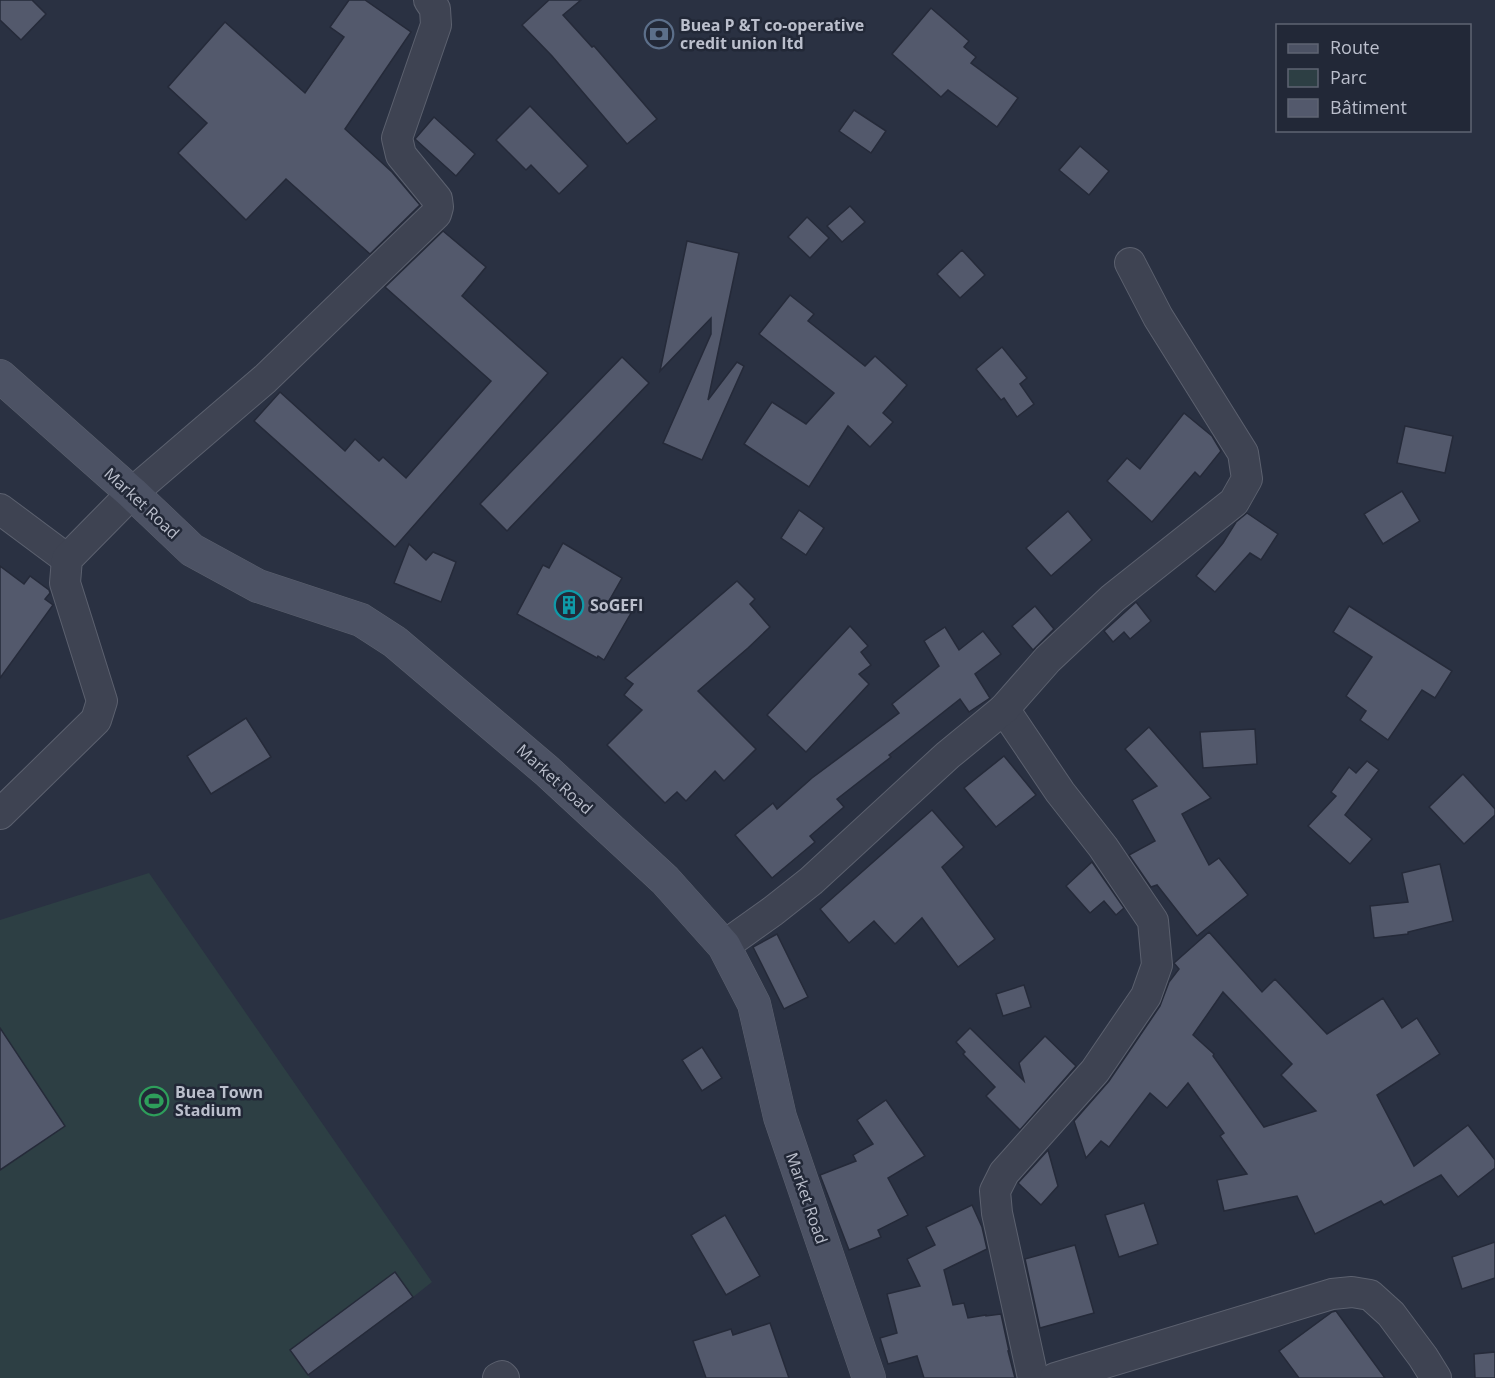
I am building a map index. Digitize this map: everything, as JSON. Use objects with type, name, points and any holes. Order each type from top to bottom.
[{"type":"main road","name":"Market Road","points":[[0,376],[132,493],[192,550],[258,586],[361,620],[395,642],[547,771],[606,825],[665,880],[724,946],[754,1004],[780,1117],[869,1378]]},
{"type":"street","points":[[0,814],[96,720],[102,701],[65,583],[67,560],[132,493],[265,379],[436,214],[437,199],[401,155],[398,138],[436,25],[435,9],[429,0]]},
{"type":"street","points":[[724,946],[811,881],[948,755],[1004,709],[1048,659],[1113,598],[1234,502],[1247,479],[1243,453],[1158,317],[1130,263]]},
{"type":"street","points":[[0,508],[67,560]]},
{"type":"street","points":[[1004,709],[1060,792],[1103,847],[1153,921],[1157,965],[1146,996],[1095,1071],[1004,1173],[995,1191],[996,1213],[1033,1378]]},
{"type":"street","points":[[1055,1378],[1332,1294],[1352,1292],[1370,1294],[1391,1314],[1436,1378]]},
{"type":"street","points":[[498,1378],[502,1376],[504,1378]]},
{"type":"green space","name":"Buea Town Stadium","points":[[149,873],[432,1282],[308,1375],[310,1378],[0,1378],[0,920]]},
{"type":"building","points":[[0,0],[32,0],[46,14],[21,40],[0,20]]},
{"type":"building","points":[[349,0],[365,0],[411,32],[345,129],[392,172],[420,205],[370,254],[286,179],[246,220],[178,153],[207,123],[168,87],[225,22],[305,93],[344,37],[330,27]]},
{"type":"building","points":[[549,0],[581,0],[563,15],[592,47],[594,46],[657,119],[627,144],[552,56],[522,25]]},
{"type":"building","points":[[931,8],[969,41],[964,47],[976,57],[971,63],[1018,98],[997,127],[948,90],[941,97],[892,54]]},
{"type":"building","points":[[530,106],[588,166],[559,194],[531,165],[526,170],[496,140]]},
{"type":"building","points":[[854,110],[886,131],[871,153],[839,131]]},
{"type":"building","points":[[434,117],[475,154],[456,176],[415,139]]},
{"type":"building","points":[[1080,146],[1109,171],[1089,195],[1059,170]]},
{"type":"building","points":[[850,206],[865,222],[842,242],[827,226]]},
{"type":"building","points":[[807,217],[829,238],[810,258],[788,237]]},
{"type":"building","points":[[443,231],[486,267],[462,296],[548,373],[395,547],[254,421],[280,392],[345,451],[355,439],[379,461],[383,457],[406,478],[491,381],[385,287]]},
{"type":"building","points":[[687,241],[739,253],[708,400],[737,362],[744,366],[702,460],[663,443],[711,334],[711,318],[660,371]]},
{"type":"building","points":[[962,250],[985,275],[960,298],[937,274]]},
{"type":"building","points":[[790,295],[814,314],[808,321],[865,366],[875,356],[907,385],[883,413],[893,422],[870,447],[848,426],[809,487],[744,444],[772,402],[806,424],[834,393],[759,334]]},
{"type":"building","points":[[1002,347],[1027,378],[1020,384],[1034,404],[1017,417],[1004,398],[1001,400],[976,369]]},
{"type":"building","points":[[622,357],[649,383],[507,531],[480,504]]},
{"type":"building","points":[[1184,413],[1212,436],[1221,451],[1200,477],[1195,472],[1152,522],[1107,481],[1127,458],[1140,469]]},
{"type":"building","points":[[1405,426],[1453,436],[1445,473],[1397,463]]},
{"type":"building","points":[[1402,491],[1420,521],[1383,544],[1364,514]]},
{"type":"building","points":[[799,510],[824,528],[806,555],[781,538]]},
{"type":"building","points":[[1068,511],[1092,540],[1051,576],[1026,548]]},
{"type":"building","points":[[1247,513],[1278,534],[1261,560],[1250,553],[1215,592],[1196,576],[1223,543],[1236,522]]},
{"type":"building","name":"SoGEFI","points":[[563,543],[622,578],[609,601],[631,613],[604,660],[517,614],[543,565],[549,568]]},
{"type":"building","points":[[409,544],[426,560],[433,552],[456,562],[441,602],[394,583]]},
{"type":"building","points":[[0,566],[24,584],[30,576],[49,590],[50,593],[45,599],[53,605],[0,678]]},
{"type":"building","points":[[737,581],[755,599],[750,604],[770,627],[698,691],[756,749],[724,781],[715,771],[686,801],[677,792],[665,803],[607,745],[642,710],[624,695],[633,684],[625,678]]},
{"type":"building","points":[[1136,602],[1151,621],[1130,639],[1124,632],[1113,642],[1104,631]]},
{"type":"building","points":[[1035,606],[1054,629],[1033,650],[1012,626]]},
{"type":"building","points":[[1349,606],[1452,671],[1435,698],[1422,690],[1388,740],[1360,720],[1366,711],[1346,696],[1372,657],[1333,632]]},
{"type":"building","points":[[850,626],[868,646],[861,652],[871,665],[859,674],[869,684],[806,752],[767,715]]},
{"type":"building","points":[[945,627],[959,650],[983,631],[1001,654],[975,674],[990,698],[969,712],[960,699],[889,755],[891,757],[837,799],[844,807],[810,836],[815,842],[772,878],[735,835],[773,803],[777,809],[812,778],[899,713],[892,704],[939,666],[924,641]]},
{"type":"building","points":[[246,718],[271,757],[211,794],[187,756]]},
{"type":"building","points":[[1149,727],[1211,798],[1182,814],[1209,865],[1219,858],[1248,895],[1197,936],[1157,885],[1151,887],[1129,855],[1155,841],[1132,800],[1157,786],[1125,749]]},
{"type":"building","points":[[1255,729],[1257,764],[1203,768],[1200,732]]},
{"type":"building","points":[[1004,756],[1036,795],[996,827],[964,788]]},
{"type":"building","points":[[1367,761],[1379,770],[1345,815],[1372,839],[1350,864],[1308,826],[1336,796],[1331,792],[1349,767],[1356,773]]},
{"type":"building","points":[[1463,774],[1495,809],[1495,815],[1464,844],[1429,807]]},
{"type":"building","points":[[932,810],[964,847],[942,867],[995,939],[958,967],[922,918],[895,944],[874,921],[849,943],[820,909]]},
{"type":"building","points":[[1092,862],[1124,908],[1116,915],[1104,901],[1090,913],[1066,886]]},
{"type":"building","points":[[1440,864],[1453,921],[1408,932],[1408,934],[1374,938],[1370,906],[1408,902],[1402,873]]},
{"type":"building","points":[[1209,932],[1262,992],[1275,979],[1327,1034],[1383,998],[1402,1028],[1417,1018],[1440,1054],[1377,1095],[1414,1166],[1468,1125],[1495,1160],[1495,1168],[1458,1197],[1441,1175],[1384,1205],[1381,1201],[1315,1234],[1297,1196],[1224,1211],[1217,1180],[1247,1174],[1220,1136],[1224,1133],[1188,1083],[1167,1108],[1150,1093],[1109,1147],[1101,1141],[1086,1158],[1074,1121],[1109,1081],[1160,1006],[1169,982],[1179,969],[1174,963]],"holes":[[[1223,992],[1292,1064],[1281,1075],[1316,1111],[1264,1127],[1213,1056],[1214,1054],[1193,1035]]]},
{"type":"building","points":[[777,934],[808,997],[784,1009],[753,947]]},
{"type":"building","points":[[1024,985],[1031,1007],[1003,1016],[996,994]]},
{"type":"building","points":[[0,1028],[65,1126],[0,1170]]},
{"type":"building","points":[[970,1028],[1024,1081],[1019,1063],[1045,1036],[1076,1066],[1020,1130],[986,1096],[995,1087],[963,1054],[965,1052],[956,1042]]},
{"type":"building","points":[[702,1047],[722,1078],[702,1091],[682,1060]]},
{"type":"building","points":[[886,1100],[925,1156],[888,1178],[908,1215],[878,1230],[881,1237],[849,1250],[820,1175],[856,1161],[853,1155],[873,1144],[857,1120]]},
{"type":"building","points":[[1048,1150],[1058,1186],[1041,1205],[1018,1183]]},
{"type":"building","points":[[1144,1203],[1158,1244],[1119,1257],[1105,1215]]},
{"type":"building","points":[[972,1205],[982,1227],[987,1249],[944,1270],[953,1305],[964,1303],[968,1318],[1001,1314],[1015,1378],[924,1378],[917,1356],[888,1364],[880,1338],[897,1333],[887,1294],[920,1286],[907,1259],[935,1245],[926,1227]]},
{"type":"building","points":[[725,1215],[760,1276],[726,1295],[691,1235]]},
{"type":"building","points":[[1495,1242],[1495,1278],[1462,1289],[1452,1257]]},
{"type":"building","points":[[1075,1245],[1094,1313],[1040,1328],[1025,1259]]},
{"type":"building","points":[[395,1272],[413,1297],[308,1375],[290,1350]]},
{"type":"building","points":[[1336,1311],[1385,1378],[1299,1378],[1279,1351]]},
{"type":"building","points":[[770,1323],[789,1378],[706,1378],[693,1341],[731,1329],[733,1335]]},
{"type":"building","points":[[1495,1352],[1495,1378],[1475,1378],[1474,1354]]},
{"type":"place","name":"Buea P &T co-operative credit union ltd","points":[[659,34]]},
{"type":"place","name":"SoGEFI","points":[[569,605]]},
{"type":"place","name":"Buea Town Stadium","points":[[154,1101]]}]
